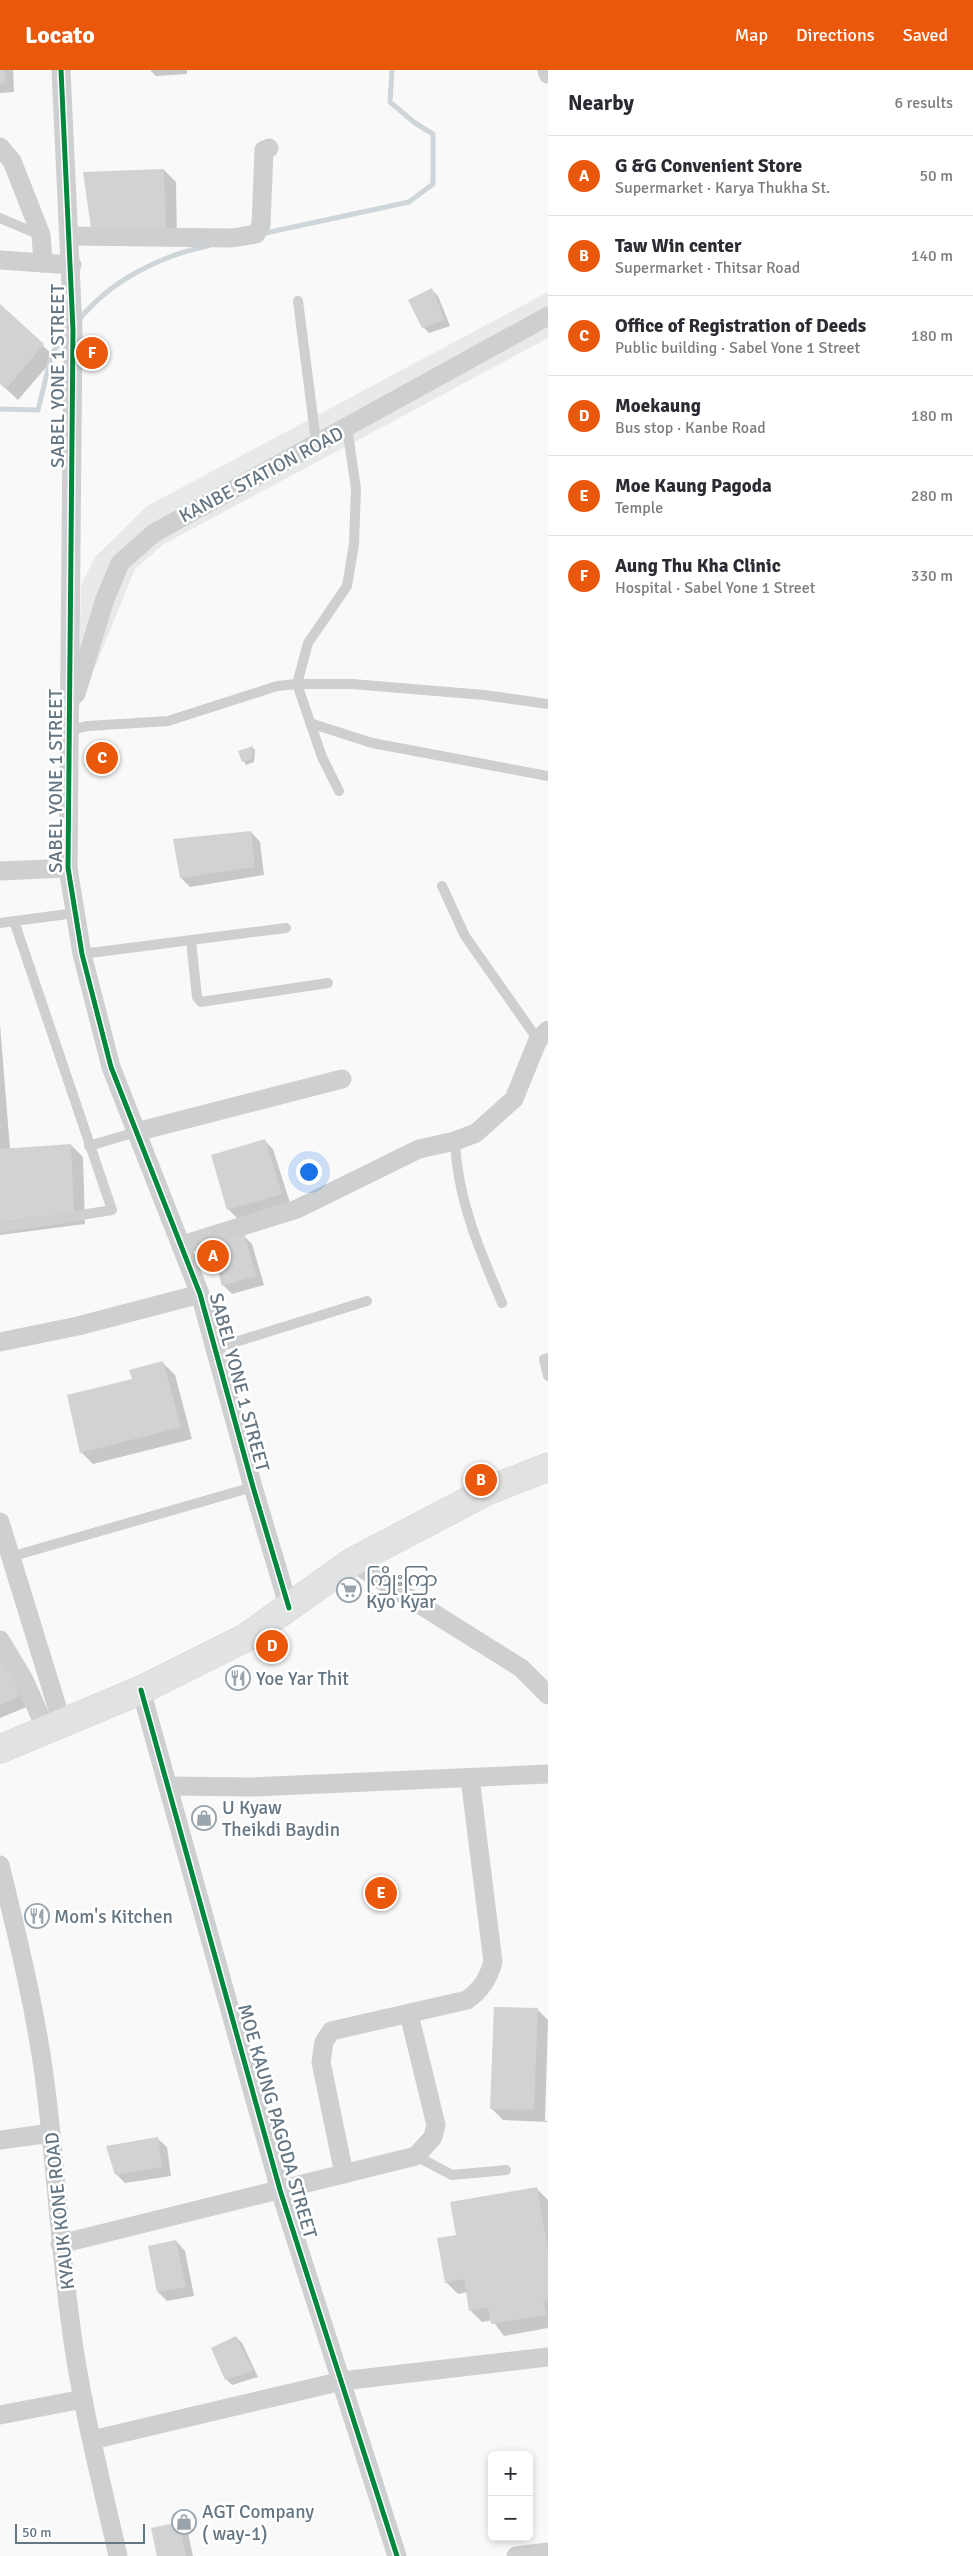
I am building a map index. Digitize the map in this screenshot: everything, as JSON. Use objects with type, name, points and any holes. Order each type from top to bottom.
[{"type":"main road","points":[[0,1749],[141,1690],[245,1638],[352,1562],[487,1491],[548,1467]]},
{"type":"street","name":"SABEL YONE 1 STREET","points":[[61,70],[72,266],[73,330],[68,868],[82,954],[111,1067],[200,1294],[253,1487],[289,1608]]},
{"type":"street","points":[[547,70],[548,74]]},
{"type":"street","points":[[0,147],[12,160],[41,235],[44,263]]},
{"type":"street","points":[[69,236],[232,238],[256,234],[261,225],[264,150],[269,148]]},
{"type":"street","points":[[2,262],[72,266]]},
{"type":"street","name":"KANBE STATION ROAD","points":[[69,723],[105,599],[120,563],[154,532],[316,441],[347,427],[548,316]]},
{"type":"street","points":[[0,870],[68,868]]},
{"type":"street","points":[[182,1245],[297,1209],[419,1149],[455,1141],[476,1133],[514,1099],[543,1035]]},
{"type":"street","points":[[136,1132],[342,1079]]},
{"type":"street","points":[[0,1342],[78,1326],[200,1294]]},
{"type":"street","points":[[0,1522],[54,1726]]},
{"type":"street","points":[[352,1562],[521,1668],[548,1695]]},
{"type":"street","points":[[0,1640],[54,1726]]},
{"type":"street","name":"MOE KAUNG PAGODA STREET","points":[[141,1690],[280,2190],[397,2556]]},
{"type":"street","points":[[168,1786],[251,1787],[548,1774]]},
{"type":"street","points":[[344,2174],[321,2062],[324,2042],[331,2031],[467,2000],[479,1991],[489,1975],[493,1962],[470,1778]]},
{"type":"street","name":"KYAUK KONE ROAD","points":[[0,1865],[39,2043],[51,2133],[60,2244],[71,2329],[83,2399],[118,2556]]},
{"type":"street","points":[[60,2244],[416,2156],[433,2137],[436,2125],[409,2014]]},
{"type":"street","points":[[0,2140],[51,2133]]},
{"type":"street","points":[[92,2440],[342,2381],[548,2357]]},
{"type":"street","points":[[0,2415],[83,2399]]},
{"type":"street","points":[[516,2556],[548,2552]]},
{"type":"lane","points":[[0,218],[41,235]]},
{"type":"lane","points":[[298,301],[316,441]]},
{"type":"lane","points":[[339,791],[322,757],[297,684],[308,643],[347,586],[354,544],[356,488],[347,427]]},
{"type":"lane","points":[[69,723],[88,726],[168,721],[277,686],[297,684],[352,684],[484,695],[548,704]]},
{"type":"lane","points":[[310,723],[372,743],[548,776]]},
{"type":"lane","points":[[442,886],[465,936],[543,1035]]},
{"type":"lane","points":[[0,923],[75,913]]},
{"type":"lane","points":[[0,1228],[112,1210],[14,922]]},
{"type":"lane","points":[[82,954],[286,928]]},
{"type":"lane","points":[[191,940],[197,997],[201,1002],[328,983]]},
{"type":"lane","points":[[89,1146],[136,1132]]},
{"type":"lane","points":[[455,1141],[456,1168],[472,1231],[502,1303]]},
{"type":"lane","points":[[216,1348],[367,1301]]},
{"type":"lane","points":[[548,1358],[544,1359],[548,1376]]},
{"type":"lane","points":[[10,1557],[253,1487]]},
{"type":"lane","points":[[416,2156],[452,2175],[506,2170]]},
{"type":"shaded area","points":[[548,292],[548,338],[164,544],[135,569],[78,709],[81,585],[95,557],[147,506]]},
{"type":"building","points":[[0,70],[5,70],[5,83],[0,84]]},
{"type":"building","points":[[164,169],[166,229],[91,228],[83,172]]},
{"type":"building","points":[[432,288],[445,320],[422,328],[408,300]]},
{"type":"building","points":[[0,304],[44,344],[6,389],[0,384]]},
{"type":"building","points":[[253,746],[252,759],[242,762],[238,751]]},
{"type":"building","points":[[251,831],[255,867],[180,878],[173,839]]},
{"type":"building","points":[[265,1139],[282,1194],[227,1210],[211,1155]]},
{"type":"building","points":[[71,1144],[74,1212],[0,1222],[0,1149]]},
{"type":"building","points":[[244,1233],[256,1276],[222,1286],[210,1243]]},
{"type":"building","points":[[163,1361],[181,1427],[80,1453],[67,1395],[132,1379],[129,1370]]},
{"type":"building","points":[[3,1655],[20,1696],[0,1705],[0,1657]]},
{"type":"building","points":[[494,2007],[538,2008],[534,2110],[490,2109]]},
{"type":"building","points":[[158,2137],[162,2167],[115,2175],[106,2146]]},
{"type":"building","points":[[537,2187],[548,2251],[548,2301],[543,2301],[546,2315],[491,2324],[488,2307],[469,2311],[464,2279],[445,2283],[437,2238],[456,2235],[450,2202]]},
{"type":"building","points":[[176,2240],[186,2287],[157,2292],[148,2246]]},
{"type":"building","points":[[236,2336],[253,2371],[225,2380],[211,2348]]},
{"type":"building","points":[[179,2522],[186,2556],[157,2556],[151,2528]]},
{"type":"waterway","points":[[261,234],[409,202],[433,184],[433,134],[415,123],[390,102],[392,70]]},
{"type":"waterway","points":[[78,321],[105,294],[137,272],[172,256],[208,246]]},
{"type":"waterway","points":[[0,409],[38,410],[52,353],[68,333]]},
{"type":"cycle path","points":[[61,70],[73,330],[68,868],[82,954],[111,1067],[200,1294],[253,1487],[289,1608]]},
{"type":"cycle path","points":[[141,1690],[280,2190],[397,2556]]},
{"type":"place","name":"Aung Thu Kha Clinic","points":[[92,353]]},
{"type":"place","name":"Office of Registration of Deeds","points":[[102,758]]},
{"type":"place","name":"G &G Convenient Store","points":[[213,1256]]},
{"type":"place","name":"Taw Win center","points":[[481,1480]]},
{"type":"place","name":"ကြိုးကြာ Kyo Kyar","points":[[349,1590]]},
{"type":"place","name":"Moekaung","points":[[272,1646]]},
{"type":"place","name":"Yoe Yar Thit","points":[[238,1678]]},
{"type":"place","name":"U Kyaw Theikdi Baydin","points":[[204,1818]]},
{"type":"place","name":"Moe Kaung Pagoda","points":[[381,1893]]},
{"type":"place","name":"Mom's Kitchen","points":[[37,1916]]},
{"type":"place","name":"AGT Company ( way-1)","points":[[184,2522]]}]
